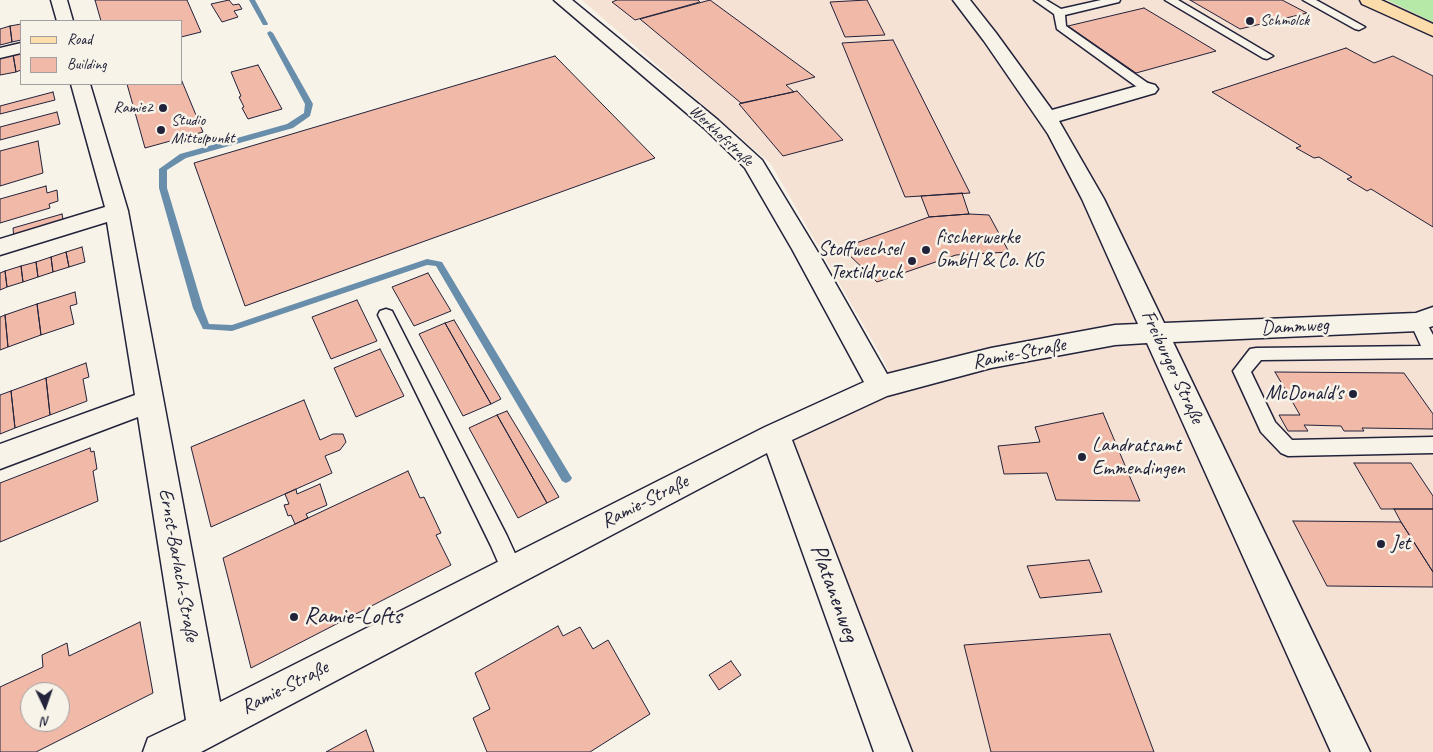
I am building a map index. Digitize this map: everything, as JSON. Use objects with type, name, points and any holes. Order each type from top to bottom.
[{"type":"main road","points":[[1368,0],[1433,32]]},
{"type":"street","points":[[59,0],[65,20]]},
{"type":"street","name":"Werkhofstraße","points":[[562,0],[711,124],[754,165],[804,249],[880,387]]},
{"type":"street","name":"Freiburger Straße","points":[[961,0],[1058,134],[1093,199],[1352,752]]},
{"type":"street","points":[[0,53],[20,48]]},
{"type":"street","name":"Ernst-Barlach-Straße","points":[[80,85],[93,122],[117,211],[206,728]]},
{"type":"street","points":[[1047,118],[1148,89]]},
{"type":"street","points":[[0,247],[117,211]]},
{"type":"street","name":"Dammweg","points":[[1156,334],[1425,319]]},
{"type":"street","name":"Ramie-Straße","points":[[162,752],[775,435],[880,387],[991,358],[1115,335],[1156,334]]},
{"type":"street","points":[[0,457],[150,401]]},
{"type":"street","name":"Platanenweg","points":[[775,435],[893,752]]},
{"type":"lane","points":[[1038,0],[1058,13],[1061,27],[1072,36],[1148,89]]},
{"type":"lane","points":[[1058,13],[1115,0]]},
{"type":"lane","points":[[1170,0],[1267,56]]},
{"type":"lane","points":[[1308,0],[1359,27]]},
{"type":"lane","points":[[386,315],[500,543],[512,571]]},
{"type":"lane","points":[[1425,319],[1433,352],[1256,354],[1242,371],[1268,427],[1288,448],[1433,445]]},
{"type":"shaded area","points":[[582,0],[1387,0],[1433,22],[1433,752],[893,752],[775,435],[893,383],[883,359],[771,164]]},
{"type":"green space","points":[[1387,0],[1433,0],[1433,22]]},
{"type":"building","points":[[95,0],[187,0],[201,32],[182,37],[182,20],[101,20]]},
{"type":"building","points":[[229,0],[233,5],[239,4],[242,9],[234,11],[238,17],[222,22],[211,4]]},
{"type":"building","points":[[617,0],[698,0],[700,2],[635,20],[612,2]]},
{"type":"building","points":[[710,0],[815,77],[786,85],[794,92],[741,103],[640,19]]},
{"type":"building","points":[[867,0],[885,35],[845,37],[830,2]]},
{"type":"building","name":"Schmolck","points":[[1190,0],[1282,0],[1307,13],[1240,29]]},
{"type":"building","points":[[1144,8],[1216,51],[1136,73],[1068,26]]},
{"type":"building","points":[[20,24],[20,40],[12,42],[10,26]]},
{"type":"building","points":[[10,26],[12,42],[0,45],[0,29]]},
{"type":"building","points":[[893,40],[970,193],[905,197],[842,43]]},
{"type":"building","points":[[1346,48],[1374,63],[1393,56],[1433,76],[1433,227],[1371,189],[1367,191],[1347,179],[1352,177],[1319,157],[1314,158],[1296,148],[1301,146],[1212,92]]},
{"type":"building","points":[[20,53],[20,70],[16,72],[13,54]]},
{"type":"building","points":[[13,54],[16,72],[0,75],[0,57]]},
{"type":"building","points":[[555,56],[655,158],[245,306],[194,163]]},
{"type":"building","points":[[258,65],[282,109],[248,119],[242,108],[244,107],[239,97],[241,96],[231,72]]},
{"type":"building","name":"Ramie2","points":[[182,81],[203,132],[145,148],[127,85],[182,85]]},
{"type":"building","points":[[797,91],[843,140],[783,156],[739,104]]},
{"type":"building","points":[[53,92],[55,100],[0,114],[0,106]]},
{"type":"building","points":[[57,112],[60,124],[0,140],[0,127]]},
{"type":"building","points":[[38,141],[43,173],[0,186],[0,151]]},
{"type":"building","points":[[46,186],[47,193],[57,190],[58,201],[49,204],[50,208],[0,223],[0,199]]},
{"type":"building","points":[[962,193],[969,214],[929,217],[921,196]]},
{"type":"building","points":[[62,214],[64,224],[14,239],[13,228]]},
{"type":"building","name":"fischerwerke GmbH & Co. KG","points":[[969,214],[989,215],[1009,252],[956,255],[877,282],[842,248],[929,217]]},
{"type":"building","points":[[82,247],[85,262],[69,267],[66,252]]},
{"type":"building","points":[[66,252],[69,267],[53,272],[51,257]]},
{"type":"building","points":[[51,257],[53,272],[38,277],[36,262]]},
{"type":"building","points":[[36,262],[38,277],[23,282],[21,266]]},
{"type":"building","points":[[21,266],[23,282],[7,287],[5,271]]},
{"type":"building","points":[[5,271],[7,287],[0,290],[0,273]]},
{"type":"building","points":[[428,273],[451,311],[414,326],[392,287]]},
{"type":"building","points":[[75,292],[77,304],[70,306],[74,324],[41,335],[37,304]]},
{"type":"building","points":[[357,300],[377,341],[331,359],[312,317]]},
{"type":"building","points":[[37,304],[41,335],[8,347],[5,315]]},
{"type":"building","points":[[5,315],[8,347],[0,350],[0,317]]},
{"type":"building","points":[[454,320],[501,399],[491,404],[445,323]]},
{"type":"building","points":[[445,323],[491,404],[463,416],[419,334]]},
{"type":"building","points":[[380,349],[404,396],[356,417],[334,368]]},
{"type":"building","points":[[86,363],[89,377],[83,379],[87,401],[50,415],[46,378]]},
{"type":"building","name":"McDonald's","points":[[1275,372],[1404,373],[1433,414],[1433,429],[1362,428],[1364,431],[1344,431],[1341,426],[1304,425],[1308,431],[1288,431],[1279,415],[1300,415]]},
{"type":"building","points":[[46,378],[50,415],[15,428],[11,391]]},
{"type":"building","points":[[11,391],[15,428],[0,434],[0,395]]},
{"type":"building","points":[[304,400],[320,440],[333,434],[343,434],[346,442],[340,450],[325,456],[332,473],[211,527],[191,447]]},
{"type":"building","points":[[507,411],[559,497],[547,503],[497,415]]},
{"type":"building","points":[[1103,413],[1140,501],[1056,500],[1047,473],[1004,474],[998,446],[1040,442],[1035,427]]},
{"type":"building","points":[[497,415],[547,503],[518,518],[469,428]]},
{"type":"building","points":[[90,448],[91,452],[94,451],[97,469],[93,471],[98,501],[0,542],[0,483]]},
{"type":"building","points":[[1354,463],[1411,463],[1433,496],[1433,509],[1381,509]]},
{"type":"building","name":"Ramie-Lofts","points":[[408,471],[420,498],[424,497],[441,533],[436,535],[451,565],[251,668],[223,558]]},
{"type":"building","points":[[320,484],[327,505],[306,514],[308,518],[295,524],[291,515],[288,516],[284,505],[289,504],[285,494],[296,489],[297,494]]},
{"type":"building","points":[[1394,509],[1433,509],[1433,572],[1401,522]]},
{"type":"building","points":[[1293,521],[1401,522],[1433,572],[1433,587],[1327,586]]},
{"type":"building","points":[[1089,560],[1102,592],[1040,598],[1027,566]]},
{"type":"building","points":[[140,622],[153,693],[36,752],[0,752],[0,687],[43,667],[42,655],[67,643],[69,656]]},
{"type":"building","points":[[558,626],[563,636],[580,627],[593,649],[608,640],[650,714],[590,752],[487,752],[473,718],[490,709],[475,673]]},
{"type":"building","points":[[1110,634],[1154,752],[991,752],[964,645]]},
{"type":"building","points":[[731,661],[741,675],[719,690],[709,675]]},
{"type":"building","points":[[366,730],[374,752],[326,752]]},
{"type":"waterway","points":[[252,0],[265,24]]},
{"type":"waterway","points":[[270,33],[309,104],[307,114],[290,126],[183,156],[163,169],[163,188],[198,308],[206,327],[232,328],[427,262],[439,264],[566,478]]},
{"type":"place","name":"Schmolck","points":[[1250,21]]},
{"type":"place","name":"Ramie2","points":[[163,108]]},
{"type":"place","name":"Studio Mittelpunkt","points":[[161,130]]},
{"type":"place","name":"fischerwerke GmbH & Co. KG","points":[[926,250]]},
{"type":"place","name":"Stoffwechsel Textildruck","points":[[912,261]]},
{"type":"place","name":"McDonald's","points":[[1353,394]]},
{"type":"place","name":"Landratsamt Emmendingen","points":[[1082,457]]},
{"type":"place","name":"Jet","points":[[1381,544]]},
{"type":"place","name":"Ramie-Lofts","points":[[294,617]]}]
